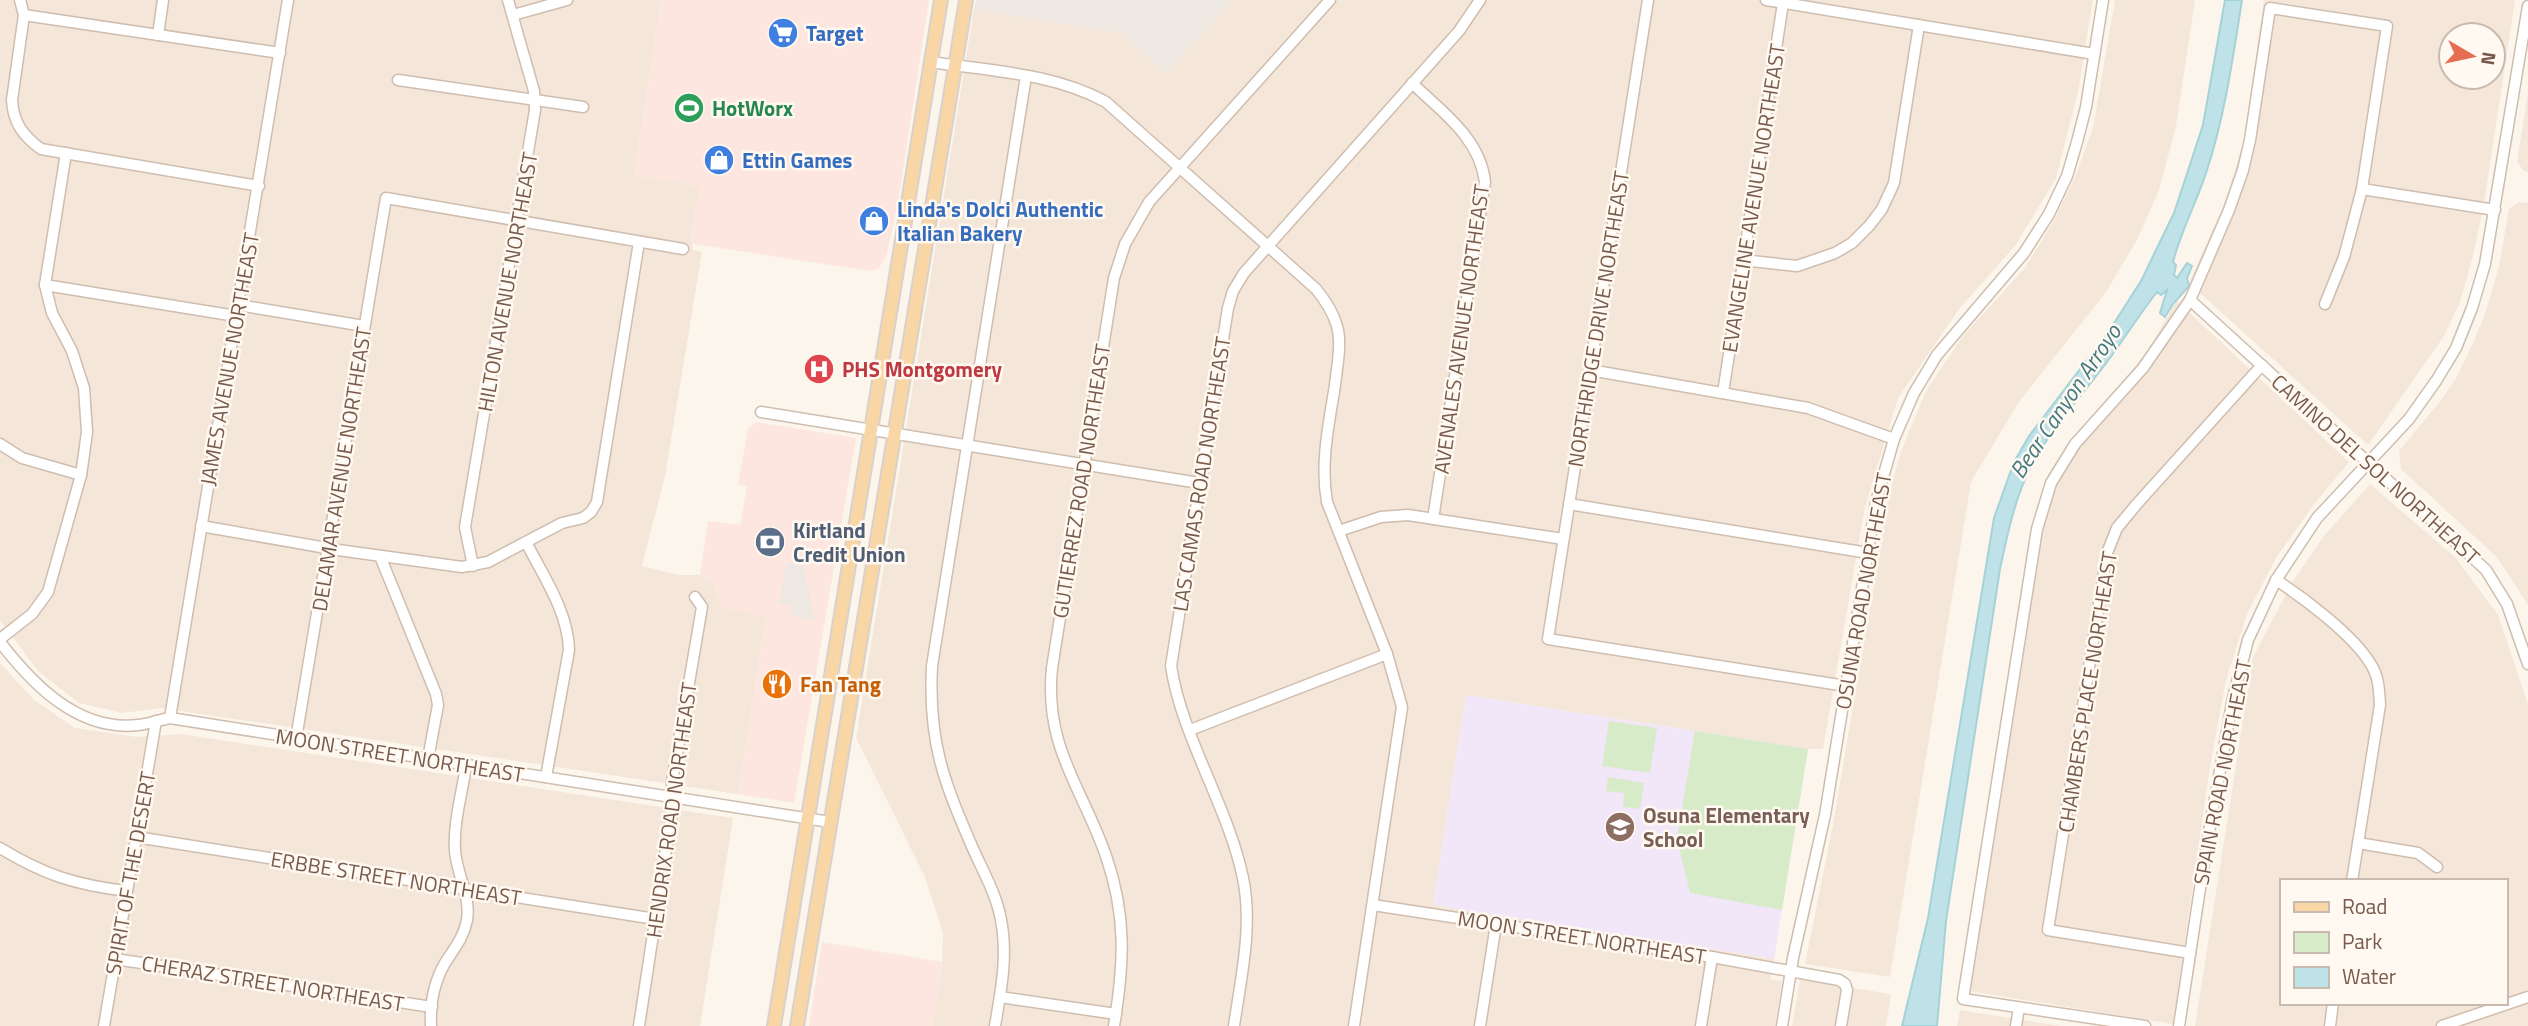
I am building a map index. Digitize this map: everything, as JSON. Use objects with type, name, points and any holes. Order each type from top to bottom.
[{"type":"main road","points":[[774,1026],[941,0]]},
{"type":"main road","points":[[797,1026],[966,0]]},
{"type":"street","points":[[20,0],[24,15],[12,114],[30,142],[41,149],[258,186]]},
{"type":"street","points":[[158,35],[163,0]]},
{"type":"street","name":"JAMES AVENUE NORTHEAST","points":[[170,718],[288,0]]},
{"type":"street","name":"HILTON AVENUE NORTHEAST","points":[[473,566],[465,527],[519,220],[536,100],[508,0]]},
{"type":"street","points":[[513,15],[567,0]]},
{"type":"street","name":"GUTIERREZ ROAD NORTHEAST","points":[[1114,1026],[1121,988],[1123,939],[1117,897],[1105,854],[1060,750],[1050,705],[1052,668],[1114,278],[1118,262],[1142,212],[1329,0]]},
{"type":"street","name":"LAS CAMAS ROAD NORTHEAST","points":[[1234,1026],[1246,940],[1244,880],[1236,851],[1174,685],[1171,666],[1228,308],[1233,291],[1244,273],[1459,32],[1480,0]]},
{"type":"street","name":"NORTHRIDGE DRIVE NORTHEAST","points":[[1648,0],[1548,639],[1846,686]]},
{"type":"street","points":[[1766,0],[2094,54]]},
{"type":"street","name":"OSUNA ROAD NORTHEAST","points":[[1782,1026],[1791,971],[1825,815],[1876,502],[1894,439],[1914,393],[1937,355],[2024,253],[2049,214],[2067,176],[2086,107],[2103,0]]},
{"type":"street","name":"EVANGELINE AVENUE NORTHEAST","points":[[1723,393],[1783,3]]},
{"type":"street","name":"SPAIN ROAD NORTHEAST","points":[[2179,1026],[2207,843],[2233,698],[2248,640],[2276,580],[2317,518],[2409,419],[2456,348],[2485,264],[2528,6]]},
{"type":"street","points":[[2145,1026],[1963,999],[2037,529],[2051,483],[2076,444],[2143,368],[2190,300],[2229,210],[2243,170],[2270,8],[2387,26],[2362,189],[2344,257],[2325,304]]},
{"type":"street","points":[[24,15],[280,53]]},
{"type":"street","points":[[1742,260],[1797,266],[1835,253],[1852,243],[1882,209],[1894,183],[1919,25]]},
{"type":"street","points":[[931,62],[1059,82],[1106,102],[1316,289],[1328,304],[1338,328],[1339,357],[1323,464],[1327,502],[1387,654],[1402,707],[1354,1026]]},
{"type":"street","points":[[995,1026],[1005,957],[1001,917],[946,784],[934,743],[931,717],[932,666],[1026,76]]},
{"type":"street","points":[[398,80],[583,107]]},
{"type":"street","name":"AVENALES AVENUE NORTHEAST","points":[[1412,83],[1474,146],[1483,167],[1485,182],[1433,519]]},
{"type":"street","points":[[0,641],[33,614],[48,592],[81,475],[87,432],[84,388],[72,351],[52,313],[45,285],[66,153]]},
{"type":"street","points":[[2362,189],[2495,211]]},
{"type":"street","name":"DELAMAR AVENUE NORTHEAST","points":[[296,740],[386,198],[519,220]]},
{"type":"street","points":[[519,220],[683,249]]},
{"type":"street","points":[[201,526],[450,567],[488,562],[591,512],[597,502],[639,242]]},
{"type":"street","points":[[45,285],[364,326]]},
{"type":"street","name":"CAMINO DEL SOL NORTHEAST","points":[[2190,300],[2486,570],[2507,604],[2528,664]]},
{"type":"street","name":"CHAMBERS PLACE NORTHEAST","points":[[2190,953],[2048,930],[2107,553],[2118,528],[2136,505],[2262,365]]},
{"type":"street","points":[[1590,370],[1808,408],[1894,439]]},
{"type":"street","points":[[761,412],[1199,483]]},
{"type":"street","points":[[0,444],[22,458],[81,475]]},
{"type":"street","points":[[1569,504],[1868,553]]},
{"type":"street","points":[[1339,531],[1381,517],[1408,515],[1563,539]]},
{"type":"street","points":[[526,542],[561,611],[568,631],[569,650],[546,777]]},
{"type":"street","points":[[380,556],[436,694],[438,705],[428,759]]},
{"type":"street","points":[[2276,580],[2358,647],[2371,664],[2379,684],[2380,705],[2352,879]]},
{"type":"street","name":"HENDRIX ROAD NORTHEAST","points":[[639,1026],[673,796],[672,782],[702,607],[695,597]]},
{"type":"street","name":"MOON STREET NORTHEAST","points":[[0,641],[31,679],[49,696],[71,710],[116,725],[139,725],[170,718],[296,740],[830,822]]},
{"type":"street","points":[[1190,730],[1387,654]]},
{"type":"street","name":"SPIRIT OF THE DESERT","points":[[104,1026],[156,721]]},
{"type":"street","points":[[431,1026],[437,979],[464,933],[468,918],[455,840],[466,765]]},
{"type":"street","name":"ERBBE STREET NORTHEAST","points":[[136,836],[655,919]]},
{"type":"street","points":[[2358,843],[2418,853],[2437,866]]},
{"type":"street","points":[[0,848],[52,876],[81,884],[127,891]]},
{"type":"street","name":"MOON STREET NORTHEAST","points":[[1373,905],[1832,978],[1845,984],[1847,990],[1841,1026]]},
{"type":"street","points":[[1480,1026],[1496,924]]},
{"type":"street","points":[[1701,1026],[1712,957]]},
{"type":"street","name":"CHERAZ STREET NORTHEAST","points":[[115,959],[432,1007]]},
{"type":"street","points":[[1000,997],[1116,1014]]},
{"type":"street","points":[[2507,1004],[2528,997]]},
{"type":"street","points":[[2330,1026],[2333,1005]]},
{"type":"street","points":[[2442,1026],[2504,1005]]},
{"type":"street","points":[[2016,1026],[2019,1007]]},
{"type":"shaded area","points":[[0,0],[661,0],[634,175],[700,186],[690,240],[693,241],[692,250],[702,252],[665,476],[642,566],[678,575],[700,575],[712,582],[722,608],[766,616],[738,794],[161,708],[122,713],[79,703],[39,672],[0,620]]},
{"type":"shaded area","points":[[661,0],[929,0],[898,203],[886,257],[878,269],[871,271],[693,244],[690,240],[699,186],[634,175]]},
{"type":"shaded area","points":[[976,0],[1232,0],[1166,73],[1122,33],[974,9]]},
{"type":"shaded area","points":[[1232,0],[2093,0],[2078,92],[2056,178],[2015,246],[1959,309],[1898,398],[1865,507],[1823,749],[1808,749],[1466,695],[1433,905],[1774,959],[1770,979],[1782,981],[1775,1026],[933,1026],[942,963],[943,933],[925,877],[856,738],[974,9],[1122,33],[1166,73]]},
{"type":"shaded area","points":[[2115,0],[2195,0],[2176,126],[2159,190],[2137,240],[2106,292],[2018,403],[1971,482],[1890,977],[1805,964],[1833,825],[1889,494],[1901,451],[1926,391],[1963,336],[2024,269],[2053,222],[2075,177],[2093,128]]},
{"type":"shaded area","points":[[2264,0],[2515,0],[2507,53],[2507,21],[2437,21],[2437,91],[2501,91],[2485,197],[2460,302],[2444,336],[2368,445],[2189,283],[2225,202],[2244,141]]},
{"type":"shaded area","points":[[2528,93],[2528,172],[2517,162]]},
{"type":"shaded area","points":[[2519,202],[2528,203],[2528,605],[2497,557],[2401,469],[2399,451],[2455,380],[2470,350],[2485,314],[2499,267],[2509,209]]},
{"type":"shaded area","points":[[2177,301],[2349,462],[2315,503],[2276,558],[2247,614],[2226,680],[2209,773],[2173,1024],[1963,990],[1986,814],[2031,532],[2043,490],[2055,463],[2146,353]]},
{"type":"shaded area","points":[[756,422],[856,438],[794,803],[738,794],[766,617],[722,608],[712,582],[700,575],[708,521],[740,525],[747,486],[738,485],[748,429]]},
{"type":"shaded area","points":[[2370,484],[2456,558],[2498,615],[2528,704],[2528,1026],[2195,1026],[2253,657],[2292,583],[2323,537]]},
{"type":"shaded area","points":[[787,562],[803,564],[814,620],[792,616],[792,606],[779,604]]},
{"type":"shaded area","points":[[0,663],[34,700],[75,728],[137,737],[181,734],[733,818],[700,1026],[0,1026]]},
{"type":"shaded area","name":"Osuna Elementary School","points":[[1466,695],[1808,749],[1774,959],[1433,905]]},
{"type":"shaded area","points":[[822,942],[942,962],[933,1026],[809,1026]]},
{"type":"shaded area","points":[[1800,980],[1891,994],[1886,1026],[1792,1026]]},
{"type":"shaded area","points":[[1960,1010],[2061,1026],[1957,1026]]},
{"type":"green space","points":[[1609,721],[1657,728],[1650,773],[1602,766]]},
{"type":"green space","points":[[1695,731],[1808,749],[1782,910],[1690,893],[1677,839]]},
{"type":"green space","points":[[1608,777],[1644,783],[1640,809],[1623,807],[1624,793],[1606,791]]},
{"type":"water","name":"Bear Canyon Arroyo","points":[[2225,0],[2242,0],[2228,86],[2207,170],[2173,262],[2176,265],[2174,275],[2177,278],[2187,263],[2192,266],[2187,278],[2189,286],[2165,317],[2160,313],[2167,290],[2161,295],[2157,292],[2052,432],[2023,484],[2000,569],[1946,921],[1937,1026],[1902,1026],[1928,918],[1994,518],[2014,462],[2029,436],[2109,331],[2141,281],[2174,213],[2203,125]]},
{"type":"place","name":"Target","points":[[783,33]]},
{"type":"place","name":"HotWorx","points":[[689,108]]},
{"type":"place","name":"Ettin Games","points":[[719,160]]},
{"type":"place","name":"Linda's Dolci Authentic Italian Bakery","points":[[874,221]]},
{"type":"place","name":"PHS Montgomery","points":[[819,369]]},
{"type":"place","name":"Kirtland Credit Union","points":[[770,542]]},
{"type":"place","name":"Fan Tang","points":[[777,684]]},
{"type":"place","name":"Osuna Elementary School","points":[[1620,827]]}]
